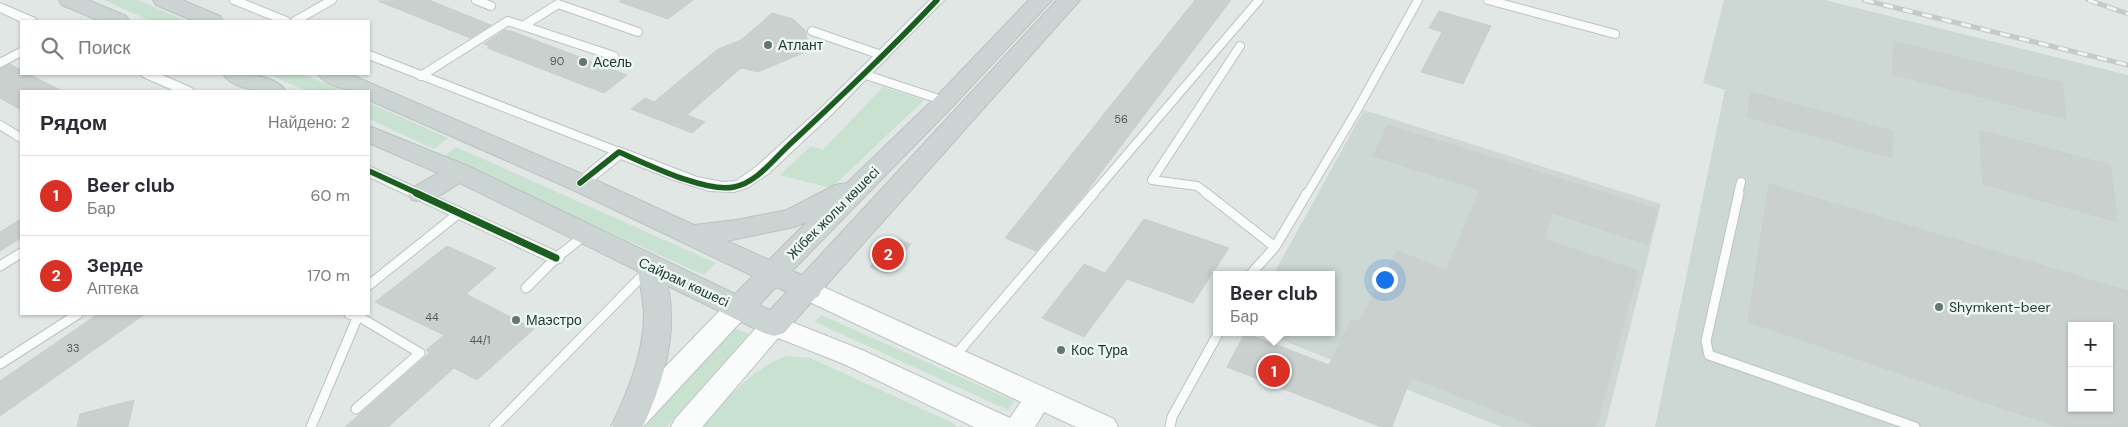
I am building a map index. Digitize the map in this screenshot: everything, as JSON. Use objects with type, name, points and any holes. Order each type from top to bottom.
[{"type":"main road","points":[[70,0],[116,20]]},
{"type":"main road","points":[[164,0],[210,20]]},
{"type":"main road","name":"Жібек жолы көшесі","points":[[626,426],[738,308],[945,101],[1041,0]]},
{"type":"main road","points":[[685,427],[774,325],[808,290],[1069,0]]},
{"type":"main road","points":[[237,75],[272,90]]},
{"type":"main road","points":[[332,75],[366,90]]},
{"type":"main road","points":[[370,92],[580,183],[952,359],[1104,427]]},
{"type":"main road","points":[[427,159],[464,133]]},
{"type":"main road","name":"Сайрам көшесі","points":[[370,134],[459,172],[651,267],[774,325],[853,357],[963,414],[1001,427]]},
{"type":"main road","points":[[421,194],[459,172]]},
{"type":"main road","points":[[691,235],[736,230],[794,218],[868,177]]},
{"type":"main road","points":[[626,426],[645,386],[656,348],[658,316],[651,267]]},
{"type":"main road","points":[[1020,427],[1038,398]]},
{"type":"street","points":[[580,183],[619,152],[672,175],[715,186],[732,188],[756,175],[866,75],[937,0]]},
{"type":"street","points":[[0,7],[28,20]]},
{"type":"street","points":[[150,75],[185,90]]},
{"type":"street","points":[[370,171],[556,258]]},
{"type":"lane","points":[[234,0],[284,20]]},
{"type":"lane","points":[[297,20],[332,0]]},
{"type":"lane","points":[[476,0],[491,6]]},
{"type":"lane","points":[[952,359],[1259,0]]},
{"type":"lane","points":[[1254,271],[1275,247],[1357,110],[1418,0]]},
{"type":"lane","points":[[1488,0],[1615,34]]},
{"type":"lane","points":[[523,26],[558,4],[638,32]]},
{"type":"lane","points":[[421,76],[508,21],[614,56]]},
{"type":"lane","points":[[812,31],[884,56]]},
{"type":"lane","points":[[1240,46],[1152,180],[1197,186],[1275,247]]},
{"type":"lane","points":[[0,63],[20,53]]},
{"type":"lane","points":[[370,55],[619,152]]},
{"type":"lane","points":[[866,75],[918,90],[945,101]]},
{"type":"lane","points":[[0,126],[20,137]]},
{"type":"lane","points":[[1741,182],[1706,340],[1709,355],[1916,427]]},
{"type":"lane","points":[[370,284],[459,213]]},
{"type":"lane","points":[[526,288],[556,258],[586,234]]},
{"type":"lane","points":[[0,266],[20,254]]},
{"type":"lane","points":[[494,427],[651,267]]},
{"type":"lane","points":[[0,364],[76,315]]},
{"type":"lane","points":[[311,427],[353,315],[420,353],[356,409]]},
{"type":"lane","points":[[1170,427],[1172,417],[1217,336]]},
{"type":"shaded area","points":[[1724,0],[1825,0],[2128,75],[2128,427],[1655,427],[1725,90],[1703,83]]},
{"type":"shaded area","points":[[1364,110],[1661,204],[1605,427],[1502,427],[1271,336],[1335,336],[1335,271],[1275,271]]},
{"type":"green space","points":[[104,0],[138,0],[184,20],[149,20]]},
{"type":"green space","points":[[270,75],[305,75],[341,90],[305,90]]},
{"type":"green space","points":[[883,87],[924,100],[831,188],[780,175],[811,146],[823,150]]},
{"type":"green space","points":[[370,103],[448,138],[434,149],[370,119]]},
{"type":"green space","points":[[456,147],[716,263],[704,275],[443,157]]},
{"type":"green space","points":[[821,315],[1014,401],[1008,410],[815,322]]},
{"type":"green space","points":[[734,328],[749,334],[666,427],[643,427]]},
{"type":"green space","points":[[786,356],[810,358],[953,423],[957,427],[703,427],[740,386],[762,369]]},
{"type":"building","points":[[429,0],[491,25],[470,38],[378,1]]},
{"type":"building","points":[[620,0],[693,0],[668,19],[620,2]]},
{"type":"building","points":[[1195,0],[1231,0],[1084,195],[1036,251],[1005,238]]},
{"type":"building","points":[[1439,11],[1491,26],[1463,84],[1421,72],[1442,32],[1429,28]]},
{"type":"building","points":[[772,13],[793,19],[806,31],[808,51],[758,72],[741,68],[687,115],[705,122],[692,133],[631,109],[645,98],[654,102],[718,49],[741,40]]},
{"type":"building","points":[[505,30],[627,75],[604,93],[487,48],[490,46],[484,44]]},
{"type":"building","points":[[1894,41],[2062,83],[2066,119],[1892,74]]},
{"type":"building","points":[[10,64],[20,69],[20,75],[31,75],[60,90],[20,90],[20,109],[0,98],[0,69]]},
{"type":"building","points":[[1751,92],[1893,131],[1892,158],[1747,117]]},
{"type":"building","points":[[1388,125],[1657,209],[1648,244],[1552,213],[1544,239],[1638,271],[1596,427],[1537,427],[1411,377],[1392,427],[1381,427],[1227,367],[1243,336],[1253,336],[1329,365],[1352,319],[1359,322],[1397,251],[1446,270],[1480,190],[1373,156]]},
{"type":"building","points":[[1979,130],[2110,165],[2118,222],[1983,184]]},
{"type":"building","name":"Shymkent-beer","points":[[1769,184],[2128,291],[2128,427],[2059,427],[1748,322]]},
{"type":"building","points":[[1144,219],[1229,248],[1193,303],[1127,279],[1084,337],[1042,318],[1084,264],[1105,273]]},
{"type":"building","points":[[20,220],[20,239],[0,251],[0,232]]},
{"type":"building","points":[[894,238],[911,244],[886,273],[870,267]]},
{"type":"building","points":[[447,246],[496,268],[466,294],[534,329],[477,380],[454,368],[388,427],[345,427],[424,358],[429,353],[426,350],[444,335],[375,302]]},
{"type":"building","points":[[97,315],[144,315],[0,416],[0,381]]},
{"type":"building","points":[[134,400],[128,427],[77,427],[80,414]]},
{"type":"railway","points":[[1864,0],[2128,65]]},
{"type":"railway","points":[[2088,0],[2128,14]]},
{"type":"cycle path","points":[[580,183],[619,152],[676,176],[709,185],[723,188],[734,187],[749,181],[826,111],[937,0]]},
{"type":"cycle path","points":[[370,171],[556,258]]},
{"type":"place","name":"Атлант","points":[[768,45]]},
{"type":"place","name":"Асель","points":[[583,62]]},
{"type":"place","name":"Зерде","points":[[888,254]]},
{"type":"place","name":"Shymkent-beer","points":[[1939,307]]},
{"type":"place","name":"Маэстро","points":[[516,320]]},
{"type":"place","name":"Кос Тура","points":[[1061,350]]},
{"type":"place","name":"Beer club","points":[[1274,371]]}]
